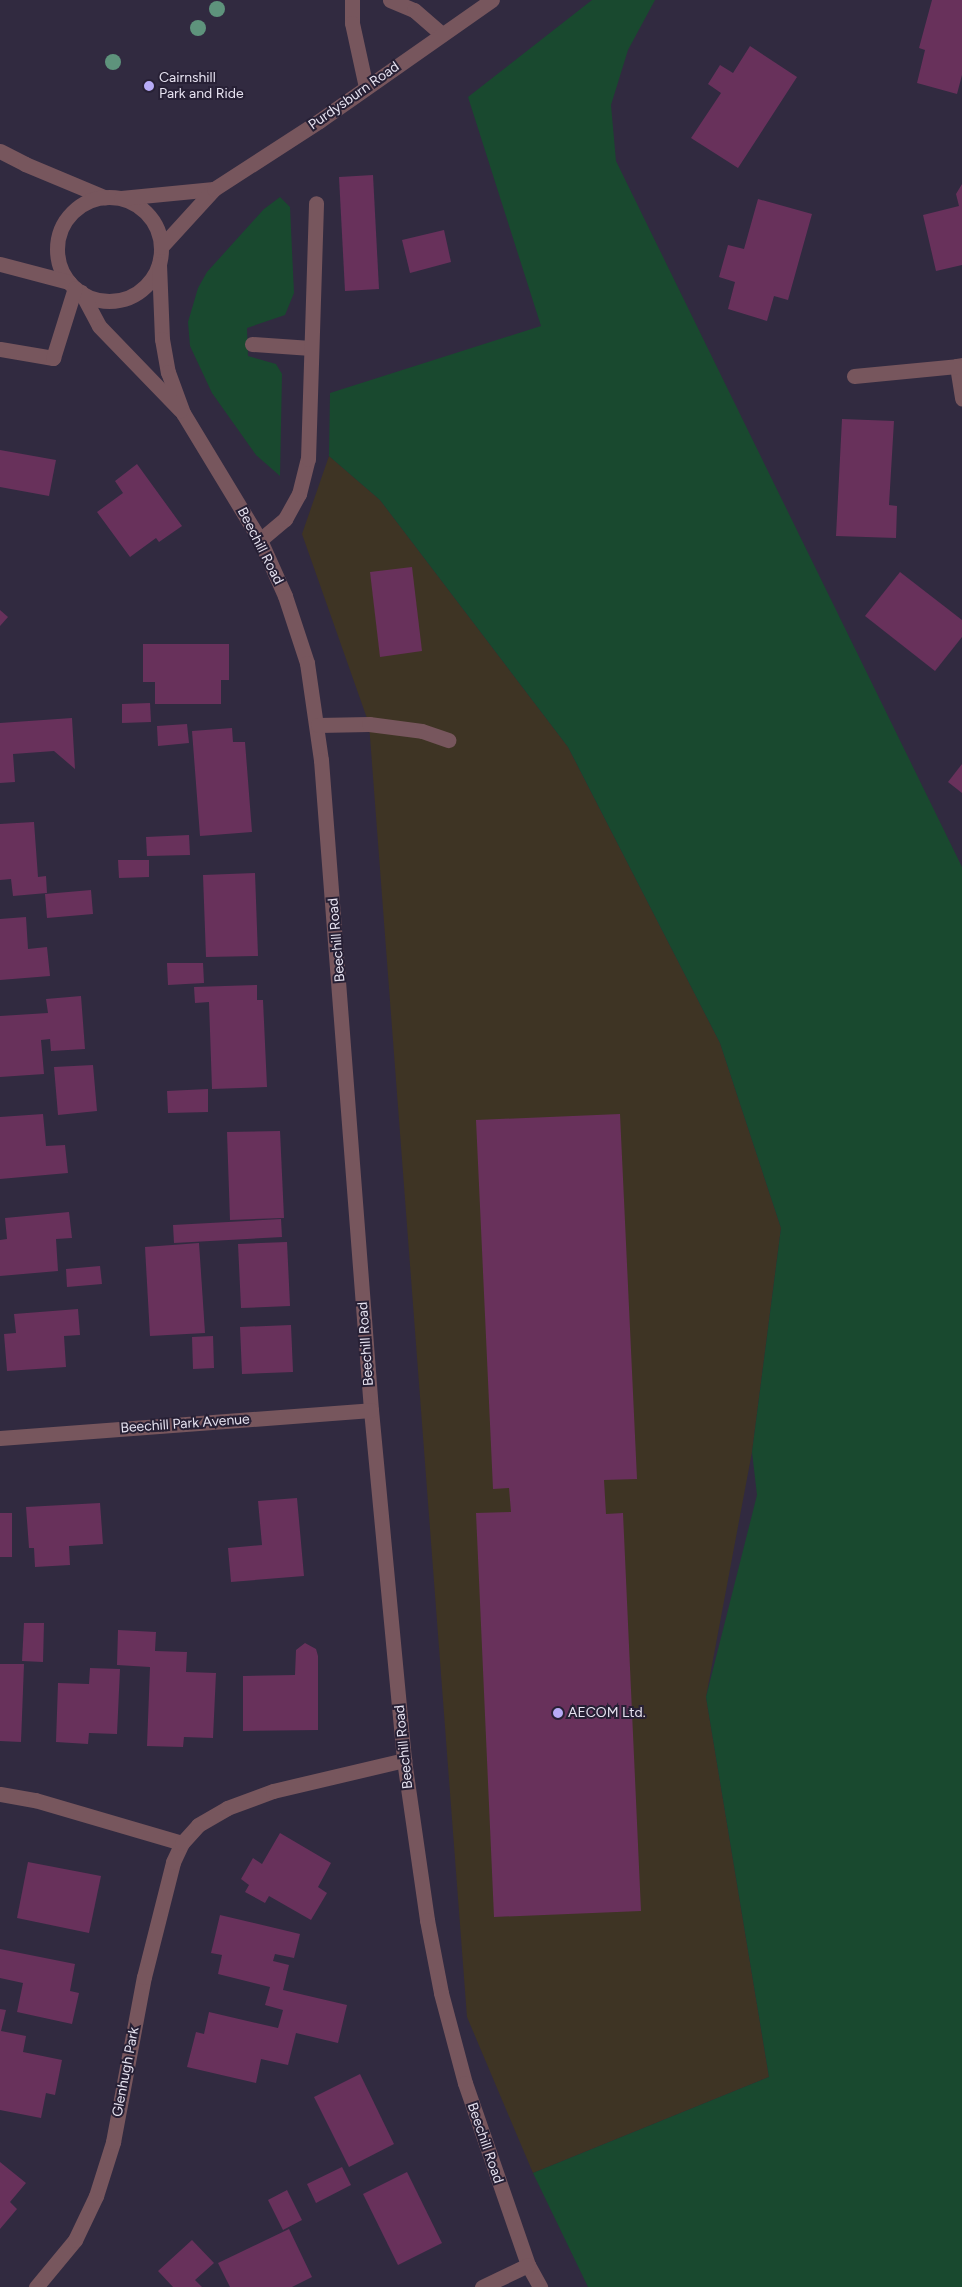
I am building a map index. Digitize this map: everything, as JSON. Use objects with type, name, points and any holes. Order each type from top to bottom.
[{"type":"street","points":[[352,0],[352,23],[366,88]]},
{"type":"street","points":[[390,0],[414,10],[442,34]]},
{"type":"street","name":"Purdysburn Road","points":[[161,247],[214,189],[366,88],[492,0]]},
{"type":"street","name":"Purdysburn Road","points":[[0,151],[24,164],[111,197],[214,189]]},
{"type":"street","points":[[0,264],[75,287],[111,301],[127,298],[152,278],[159,264],[161,247],[152,220],[143,210],[111,197],[75,209],[58,236],[60,268],[75,287]]},
{"type":"street","points":[[260,540],[285,519],[299,494],[308,459],[316,204]]},
{"type":"street","name":"Beechill Road","points":[[159,264],[162,339],[168,372],[183,413],[260,540],[284,596],[306,663],[318,725],[371,1410],[404,1760],[427,1920],[441,1993],[465,2083],[528,2265],[540,2287]]},
{"type":"street","points":[[0,349],[53,358],[75,287]]},
{"type":"street","name":"Beechill Road","points":[[75,287],[100,326],[183,413]]},
{"type":"street","points":[[252,344],[311,348]]},
{"type":"street","points":[[854,376],[960,366],[962,398]]},
{"type":"street","points":[[318,725],[369,724],[414,730],[448,740]]},
{"type":"street","name":"Beechill Park Avenue","points":[[0,1438],[371,1410]]},
{"type":"street","name":"Glenhugh Park","points":[[36,2287],[75,2240],[96,2196],[113,2142],[146,1968],[173,1862],[182,1842],[198,1825],[213,1816],[273,1791],[404,1760]]},
{"type":"street","points":[[0,1794],[35,1800],[182,1842]]},
{"type":"street","points":[[482,2287],[528,2265]]},
{"type":"shaded area","points":[[329,456],[380,500],[568,747],[720,1043],[781,1228],[752,1452],[706,1697],[769,2077],[533,2173],[467,2017],[369,724],[302,534]]},
{"type":"green space","points":[[592,0],[655,0],[628,50],[611,105],[616,161],[962,867],[962,2287],[588,2287],[533,2173],[769,2077],[706,1697],[757,1495],[752,1452],[781,1228],[720,1043],[568,747],[380,500],[329,456],[330,393],[541,326],[468,97]]},
{"type":"green space","points":[[280,197],[290,207],[294,293],[285,315],[247,328],[248,356],[276,364],[282,374],[280,476],[256,455],[212,393],[190,346],[188,322],[198,288],[207,272],[264,209]]},
{"type":"building","points":[[932,0],[962,0],[962,75],[957,94],[917,83],[925,50],[919,48]]},
{"type":"building","points":[[750,46],[797,77],[738,168],[691,138],[721,93],[708,84],[720,65],[733,73]]},
{"type":"building","points":[[373,175],[379,289],[345,291],[339,177]]},
{"type":"building","points":[[962,184],[962,265],[936,271],[923,215],[959,206],[956,194]]},
{"type":"building","points":[[758,199],[812,214],[788,300],[774,296],[767,321],[728,309],[735,282],[719,277],[728,245],[744,249]]},
{"type":"building","points":[[444,230],[451,262],[410,273],[402,240]]},
{"type":"building","points":[[842,419],[894,421],[889,505],[897,506],[896,538],[836,536]]},
{"type":"building","points":[[0,450],[56,460],[49,496],[0,487]]},
{"type":"building","points":[[137,464],[182,526],[159,542],[156,538],[130,557],[97,512],[123,493],[115,481]]},
{"type":"building","points":[[412,567],[422,651],[380,657],[370,572]]},
{"type":"building","points":[[900,572],[962,620],[962,637],[935,671],[865,616]]},
{"type":"building","points":[[0,610],[8,617],[0,626]]},
{"type":"building","points":[[143,644],[229,644],[229,680],[221,680],[221,704],[155,704],[155,682],[143,682]]},
{"type":"building","points":[[150,703],[151,722],[122,723],[122,704]]},
{"type":"building","points":[[72,718],[75,769],[54,751],[13,754],[15,782],[0,783],[0,723]]},
{"type":"building","points":[[187,724],[189,743],[158,746],[157,726]]},
{"type":"building","points":[[232,728],[233,742],[245,742],[252,832],[200,836],[192,731]]},
{"type":"building","points":[[962,764],[962,793],[948,782]]},
{"type":"building","points":[[34,822],[38,877],[46,876],[47,893],[13,896],[11,879],[0,880],[0,824]]},
{"type":"building","points":[[189,835],[190,855],[147,856],[146,837]]},
{"type":"building","points":[[118,860],[149,860],[149,877],[119,878]]},
{"type":"building","points":[[255,873],[258,956],[206,957],[203,875]]},
{"type":"building","points":[[91,890],[93,914],[47,918],[45,894]]},
{"type":"building","points":[[26,917],[28,949],[47,947],[50,976],[0,980],[0,919]]},
{"type":"building","points":[[167,963],[203,963],[204,983],[168,985]]},
{"type":"building","points":[[257,985],[257,1000],[263,1000],[267,1087],[212,1089],[209,1002],[195,1003],[194,987]]},
{"type":"building","points":[[81,996],[85,1049],[51,1051],[50,1039],[41,1040],[44,1074],[0,1077],[0,1016],[48,1013],[46,999]]},
{"type":"building","points":[[93,1065],[97,1111],[58,1115],[54,1067]]},
{"type":"building","points":[[208,1089],[208,1112],[168,1113],[167,1091]]},
{"type":"building","points":[[43,1114],[46,1146],[65,1145],[68,1173],[0,1179],[0,1117]]},
{"type":"building","name":"AECOM Ltd.","points":[[620,1114],[637,1479],[604,1480],[606,1514],[623,1513],[641,1911],[494,1917],[476,1513],[511,1512],[509,1488],[493,1489],[476,1120]]},
{"type":"building","points":[[280,1131],[284,1218],[230,1220],[227,1132]]},
{"type":"building","points":[[69,1212],[72,1238],[56,1239],[58,1271],[0,1276],[0,1240],[7,1239],[5,1218]]},
{"type":"building","points":[[281,1219],[282,1237],[174,1243],[173,1225]]},
{"type":"building","points":[[287,1242],[290,1306],[241,1308],[238,1244]]},
{"type":"building","points":[[199,1243],[205,1333],[150,1336],[145,1247]]},
{"type":"building","points":[[100,1266],[102,1284],[67,1287],[66,1269]]},
{"type":"building","points":[[78,1309],[80,1335],[64,1336],[66,1367],[7,1371],[4,1334],[16,1333],[14,1314]]},
{"type":"building","points":[[291,1325],[293,1372],[242,1374],[240,1327]]},
{"type":"building","points":[[213,1336],[214,1368],[193,1369],[192,1337]]},
{"type":"building","points":[[297,1498],[304,1576],[231,1582],[228,1548],[262,1545],[258,1501]]},
{"type":"building","points":[[100,1503],[103,1544],[69,1546],[70,1565],[35,1567],[34,1548],[29,1548],[26,1507]]},
{"type":"building","points":[[0,1513],[12,1513],[12,1557],[0,1557]]},
{"type":"building","points":[[24,1623],[44,1623],[43,1662],[22,1661]]},
{"type":"building","points":[[118,1630],[156,1632],[155,1651],[187,1652],[186,1672],[216,1673],[213,1738],[184,1737],[183,1747],[147,1746],[150,1667],[117,1665]]},
{"type":"building","points":[[305,1643],[316,1649],[318,1656],[318,1730],[243,1731],[243,1676],[295,1675],[296,1650]]},
{"type":"building","points":[[0,1664],[24,1664],[21,1742],[0,1741]]},
{"type":"building","points":[[90,1668],[120,1669],[117,1734],[89,1733],[88,1744],[56,1742],[58,1683],[89,1684]]},
{"type":"building","points":[[280,1833],[331,1863],[318,1887],[327,1893],[311,1920],[269,1896],[265,1903],[245,1892],[249,1885],[241,1879],[253,1858],[262,1864]]},
{"type":"building","points":[[28,1862],[101,1876],[89,1933],[17,1918]]},
{"type":"building","points":[[220,1915],[300,1934],[294,1958],[275,1954],[273,1961],[289,1965],[283,1990],[347,2005],[338,2043],[296,2033],[288,2065],[261,2059],[256,2083],[187,2067],[196,2032],[204,2034],[209,2012],[278,2028],[283,2010],[265,2005],[270,1987],[218,1974],[222,1955],[211,1953]]},
{"type":"building","points":[[0,1949],[75,1964],[70,1991],[79,1993],[72,2024],[17,2012],[23,1983],[0,1978]]},
{"type":"building","points":[[0,2009],[6,2010],[1,2031],[26,2036],[23,2052],[62,2060],[55,2095],[46,2093],[41,2118],[0,2110]]},
{"type":"building","points":[[360,2074],[394,2144],[349,2167],[314,2097]]},
{"type":"building","points":[[0,2162],[26,2183],[10,2202],[17,2209],[0,2229]]},
{"type":"building","points":[[342,2167],[351,2185],[316,2203],[307,2184]]},
{"type":"building","points":[[407,2172],[442,2243],[398,2265],[363,2194]]},
{"type":"building","points":[[287,2190],[302,2220],[283,2230],[268,2200]]},
{"type":"building","points":[[289,2229],[312,2277],[292,2287],[230,2287],[218,2263]]},
{"type":"building","points":[[192,2240],[214,2263],[195,2280],[202,2287],[173,2287],[158,2271]]},
{"type":"place","name":"Cairnshill Park and Ride","points":[[149,86]]},
{"type":"place","name":"AECOM Ltd.","points":[[558,1713]]}]
